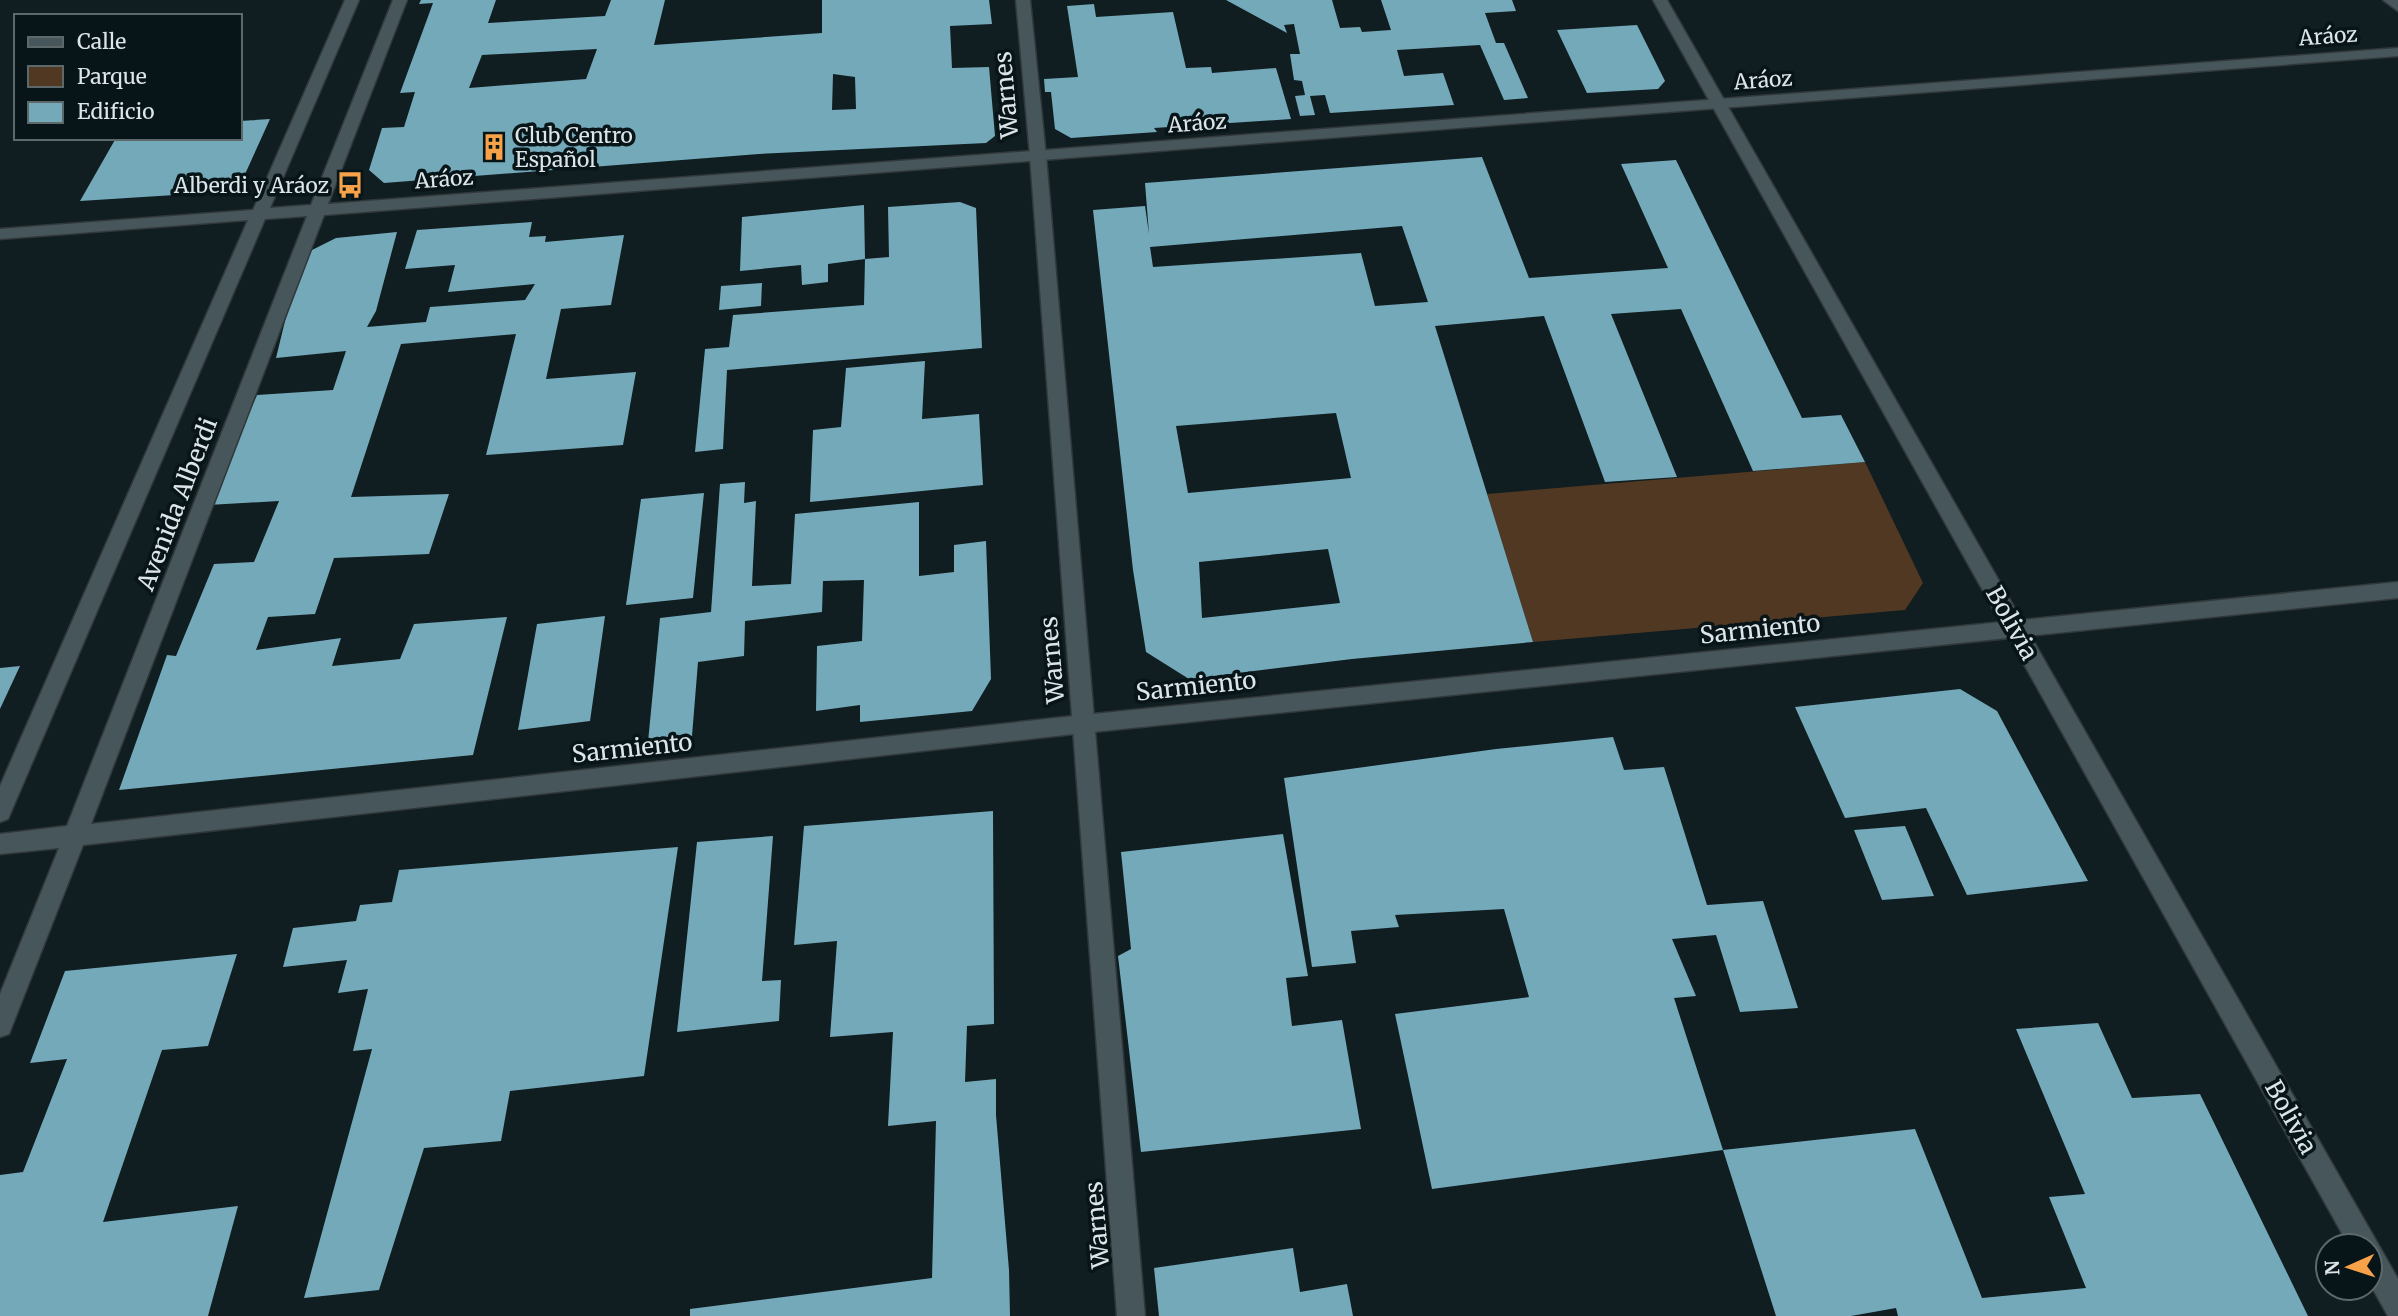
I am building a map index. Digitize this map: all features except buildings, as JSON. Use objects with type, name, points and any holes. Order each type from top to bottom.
[{"type":"street","name":"Avenida Alberdi","points":[[0,812],[352,0]]},
{"type":"street","name":"Avenida Alberdi","points":[[0,1025],[76,837],[316,209],[400,0]]},
{"type":"street","name":"Warnes","points":[[1023,0],[1038,156],[1131,1316]]},
{"type":"street","name":"Bolivia","points":[[1660,0],[2356,1232]]},
{"type":"street","points":[[2390,0],[2398,7]]},
{"type":"street","name":"Aráoz","points":[[0,234],[2398,52]]},
{"type":"street","name":"Sarmiento","points":[[0,844],[1083,724],[2398,590]]},
{"type":"street","points":[[2384,1282],[2398,1306]]},
{"type":"green space","points":[[1865,462],[1923,583],[1905,610],[1533,642],[1487,494]]},
{"type":"place","name":"Club Centro Español","points":[[494,147]]},
{"type":"place","name":"Alberdi y Aráoz","points":[[350,185]]}]
